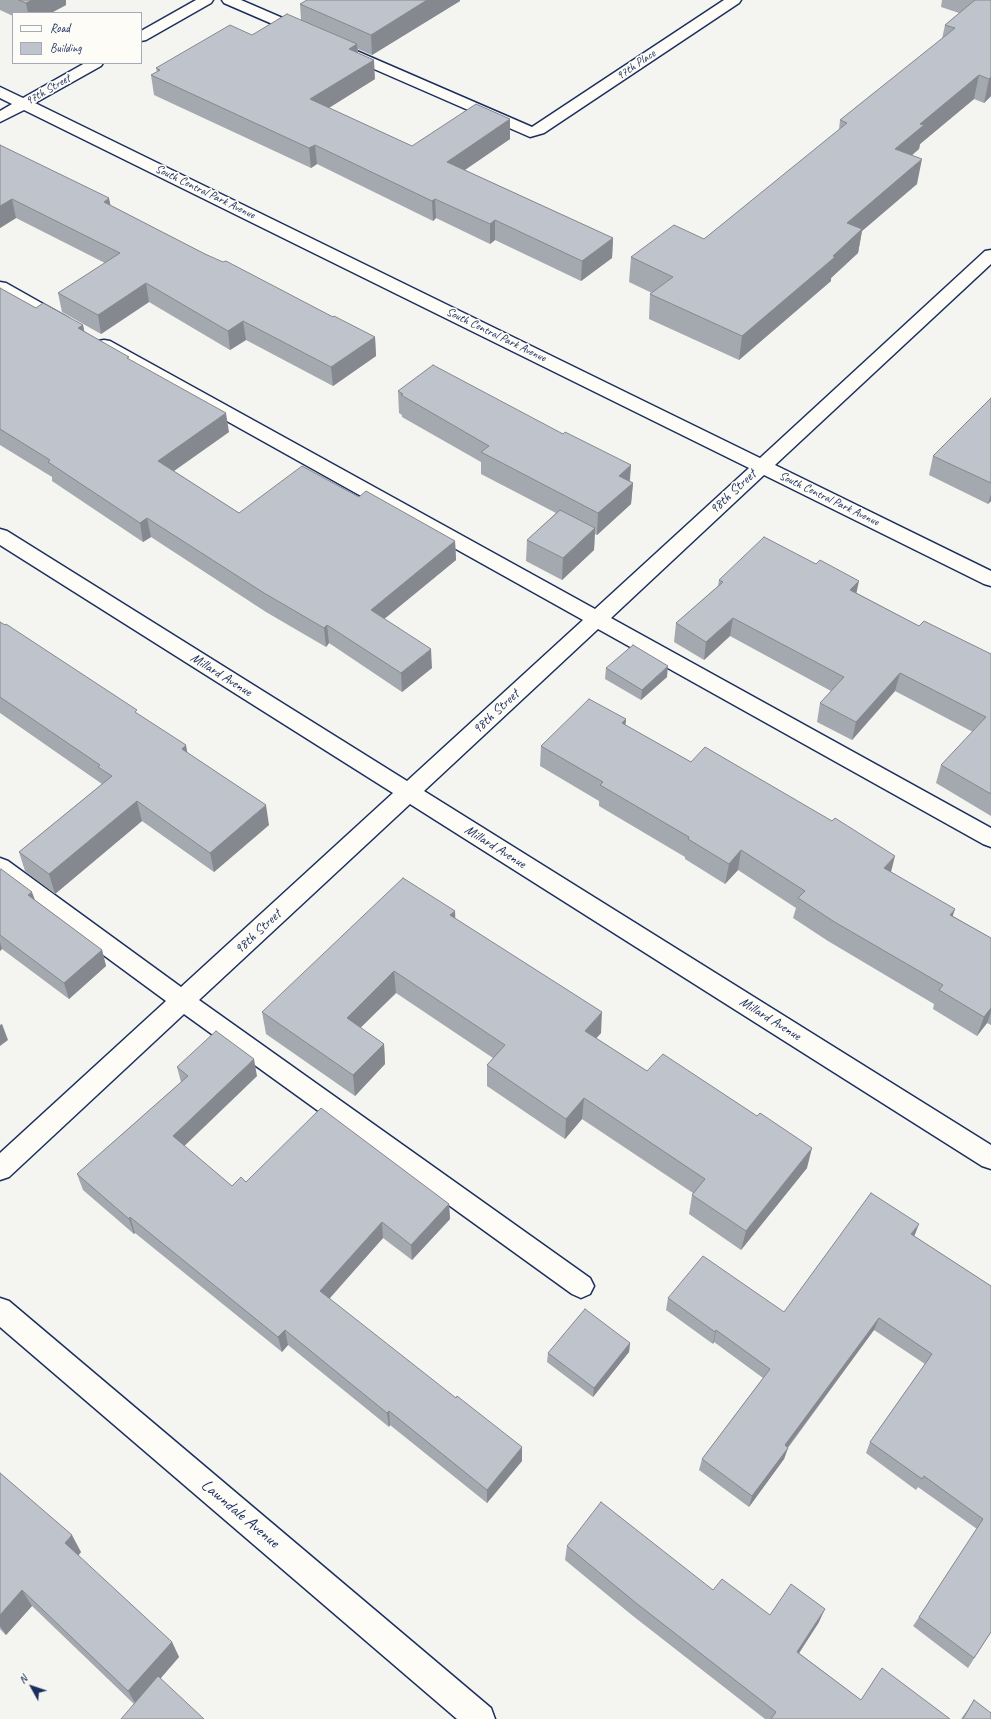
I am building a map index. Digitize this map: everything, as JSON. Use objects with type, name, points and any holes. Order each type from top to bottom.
[{"type":"street","points":[[142,36],[206,0]]},
{"type":"street","points":[[229,0],[313,37]]},
{"type":"street","name":"97th Place","points":[[335,46],[530,132],[539,130],[734,0]]},
{"type":"street","name":"97th Street","points":[[0,117],[94,64]]},
{"type":"street","name":"South Central Park Avenue","points":[[0,92],[991,579]]},
{"type":"street","name":"98th Street","points":[[0,1169],[991,255]]},
{"type":"street","points":[[0,288],[991,838]]},
{"type":"street","name":"Millard Avenue","points":[[0,536],[991,1158]]},
{"type":"street","points":[[0,867],[183,1001],[581,1286]]},
{"type":"street","name":"Lawndale Avenue","points":[[0,1310],[480,1719]]},
{"type":"building","points":[[19,0],[32,0],[26,3]]},
{"type":"building","points":[[307,0],[427,0],[371,35],[300,4]]},
{"type":"building","points":[[975,0],[991,0],[991,77],[989,79],[979,75],[920,124],[924,125],[895,149],[922,159],[847,223],[862,229],[833,256],[835,257],[742,336],[650,294],[673,277],[631,257],[674,225],[704,239],[847,123],[840,120],[955,28],[945,25]]},
{"type":"building","points":[[287,14],[357,44],[349,49],[374,60],[310,99],[412,146],[476,104],[510,119],[447,162],[613,238],[582,261],[495,220],[490,224],[435,199],[432,201],[315,145],[309,148],[151,75],[160,70],[156,68],[230,25],[252,35]]},
{"type":"building","points":[[0,145],[109,198],[104,202],[205,254],[223,262],[226,261],[333,317],[334,316],[375,337],[331,367],[243,321],[228,331],[146,283],[98,315],[58,293],[120,253],[12,199],[0,206]]},
{"type":"building","points":[[0,288],[36,308],[43,303],[83,325],[78,328],[129,357],[127,358],[226,413],[158,461],[239,513],[302,466],[359,497],[366,491],[455,541],[371,610],[431,649],[401,673],[327,625],[324,628],[264,593],[147,518],[140,523],[48,462],[50,460],[0,429]]},
{"type":"building","points":[[433,365],[563,434],[565,432],[631,465],[619,476],[633,483],[598,513],[481,452],[489,446],[401,395],[403,394],[398,391]]},
{"type":"building","points":[[991,398],[991,483],[933,456]]},
{"type":"building","points":[[560,510],[595,528],[563,558],[527,540]]},
{"type":"building","points":[[764,537],[816,564],[820,560],[859,581],[850,590],[919,626],[924,621],[991,654],[991,794],[941,765],[986,717],[900,673],[856,722],[820,703],[844,677],[733,618],[706,642],[676,623],[723,582],[719,580]]},
{"type":"building","points":[[0,622],[5,625],[6,624],[137,710],[135,712],[186,745],[182,749],[266,805],[210,853],[137,801],[49,874],[19,852],[112,776],[98,767],[100,765],[0,697]]},
{"type":"building","points":[[633,645],[668,666],[642,690],[606,668]]},
{"type":"building","points":[[589,699],[626,719],[622,723],[691,762],[705,747],[832,821],[835,818],[895,856],[884,868],[955,909],[950,915],[991,938],[991,1008],[984,1017],[939,990],[943,985],[833,921],[798,898],[805,891],[741,850],[729,864],[688,839],[689,837],[600,785],[603,782],[541,746]]},
{"type":"building","points":[[1,869],[32,892],[28,895],[102,950],[64,983],[0,935]]},
{"type":"building","points":[[403,878],[455,911],[450,915],[602,1012],[585,1031],[647,1071],[663,1054],[757,1116],[760,1113],[812,1148],[746,1231],[692,1195],[705,1179],[584,1098],[566,1119],[487,1065],[505,1045],[394,971],[347,1018],[384,1044],[353,1075],[262,1012]]},
{"type":"building","points":[[216,1031],[254,1059],[173,1136],[232,1186],[241,1177],[246,1182],[321,1108],[449,1204],[411,1245],[382,1222],[320,1291],[456,1398],[457,1396],[522,1447],[487,1490],[389,1411],[387,1413],[285,1330],[278,1337],[130,1217],[129,1219],[77,1174],[188,1076],[177,1067]]},
{"type":"building","points":[[871,1193],[919,1224],[911,1234],[991,1286],[991,1632],[974,1658],[919,1617],[983,1519],[924,1476],[922,1479],[870,1442],[932,1354],[879,1318],[785,1445],[788,1448],[752,1496],[702,1459],[770,1369],[668,1298],[703,1256],[784,1312]]},
{"type":"building","points":[[585,1309],[630,1343],[594,1388],[548,1353]]},
{"type":"building","points":[[0,1473],[72,1535],[65,1543],[172,1642],[128,1691],[22,1590],[0,1615]]},
{"type":"building","points":[[601,1502],[713,1590],[722,1579],[770,1615],[791,1584],[825,1609],[797,1652],[861,1700],[882,1668],[950,1719],[771,1719],[776,1712],[636,1603],[567,1546]]},
{"type":"building","points":[[158,1676],[204,1719],[121,1719]]},
{"type":"building","points":[[974,1700],[991,1713],[991,1719],[963,1719]]}]
